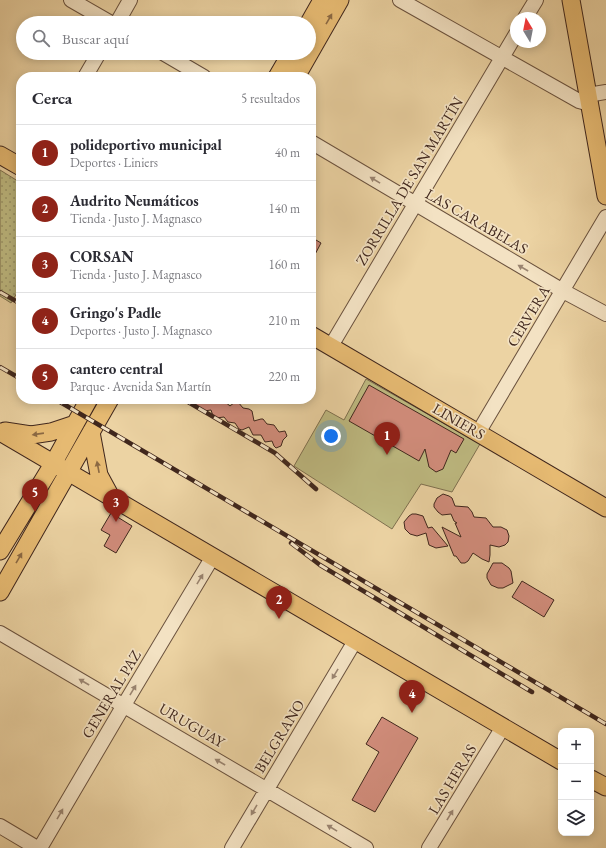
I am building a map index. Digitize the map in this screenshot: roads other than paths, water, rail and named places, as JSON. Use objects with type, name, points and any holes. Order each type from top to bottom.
[{"type":"main road","points":[[313,16],[322,0]]},
{"type":"main road","points":[[316,42],[340,0]]},
{"type":"main road","points":[[571,0],[606,196]]},
{"type":"main road","points":[[281,72],[288,60]]},
{"type":"main road","points":[[299,72],[306,60]]},
{"type":"main road","points":[[0,155],[16,164]]},
{"type":"main road","name":"LINIERS","points":[[316,338],[606,508]]},
{"type":"main road","points":[[0,551],[53,464],[86,404]]},
{"type":"main road","points":[[0,592],[107,404]]},
{"type":"main road","points":[[0,431],[31,435],[51,432],[74,424]]},
{"type":"main road","points":[[0,431],[212,558],[558,759]]},
{"type":"main road","points":[[91,432],[99,474],[112,499]]},
{"type":"main road","points":[[594,781],[606,787]]},
{"type":"street","points":[[72,0],[99,16]]},
{"type":"street","points":[[121,16],[130,0]]},
{"type":"street","points":[[400,0],[579,101],[589,100],[606,92]]},
{"type":"street","points":[[529,12],[536,0]]},
{"type":"street","name":"ZORRILLA DE SAN MARTÍN","points":[[331,346],[510,44]]},
{"type":"street","points":[[88,72],[95,60]]},
{"type":"street","points":[[175,60],[195,72]]},
{"type":"street","name":"LAS CARABELAS","points":[[316,145],[563,291],[606,314]]},
{"type":"street","name":"CERVERA","points":[[478,433],[606,217]]},
{"type":"street","name":"GENERAL PAZ","points":[[40,848],[212,558]]},
{"type":"street","name":"URUGUAY","points":[[0,633],[366,848]]},
{"type":"street","name":"BELGRANO","points":[[232,848],[355,641]]},
{"type":"street","name":"LAS HERAS","points":[[429,848],[503,727]]},
{"type":"street","points":[[0,826],[37,848]]},
{"type":"railway","points":[[0,292],[16,301]]},
{"type":"railway","points":[[0,367],[16,376]]},
{"type":"railway","points":[[63,404],[606,724]]},
{"type":"railway","points":[[192,404],[275,453],[316,489]]},
{"type":"railway","points":[[291,543],[320,565],[532,692]]},
{"type":"place","name":"polideportivo municipal","points":[[387,455]]},
{"type":"place","name":"cantero central","points":[[35,512]]},
{"type":"place","name":"CORSAN","points":[[116,522]]},
{"type":"place","name":"Audrito Neumáticos","points":[[279,619]]},
{"type":"place","name":"Gringo's Padle","points":[[412,713]]}]
